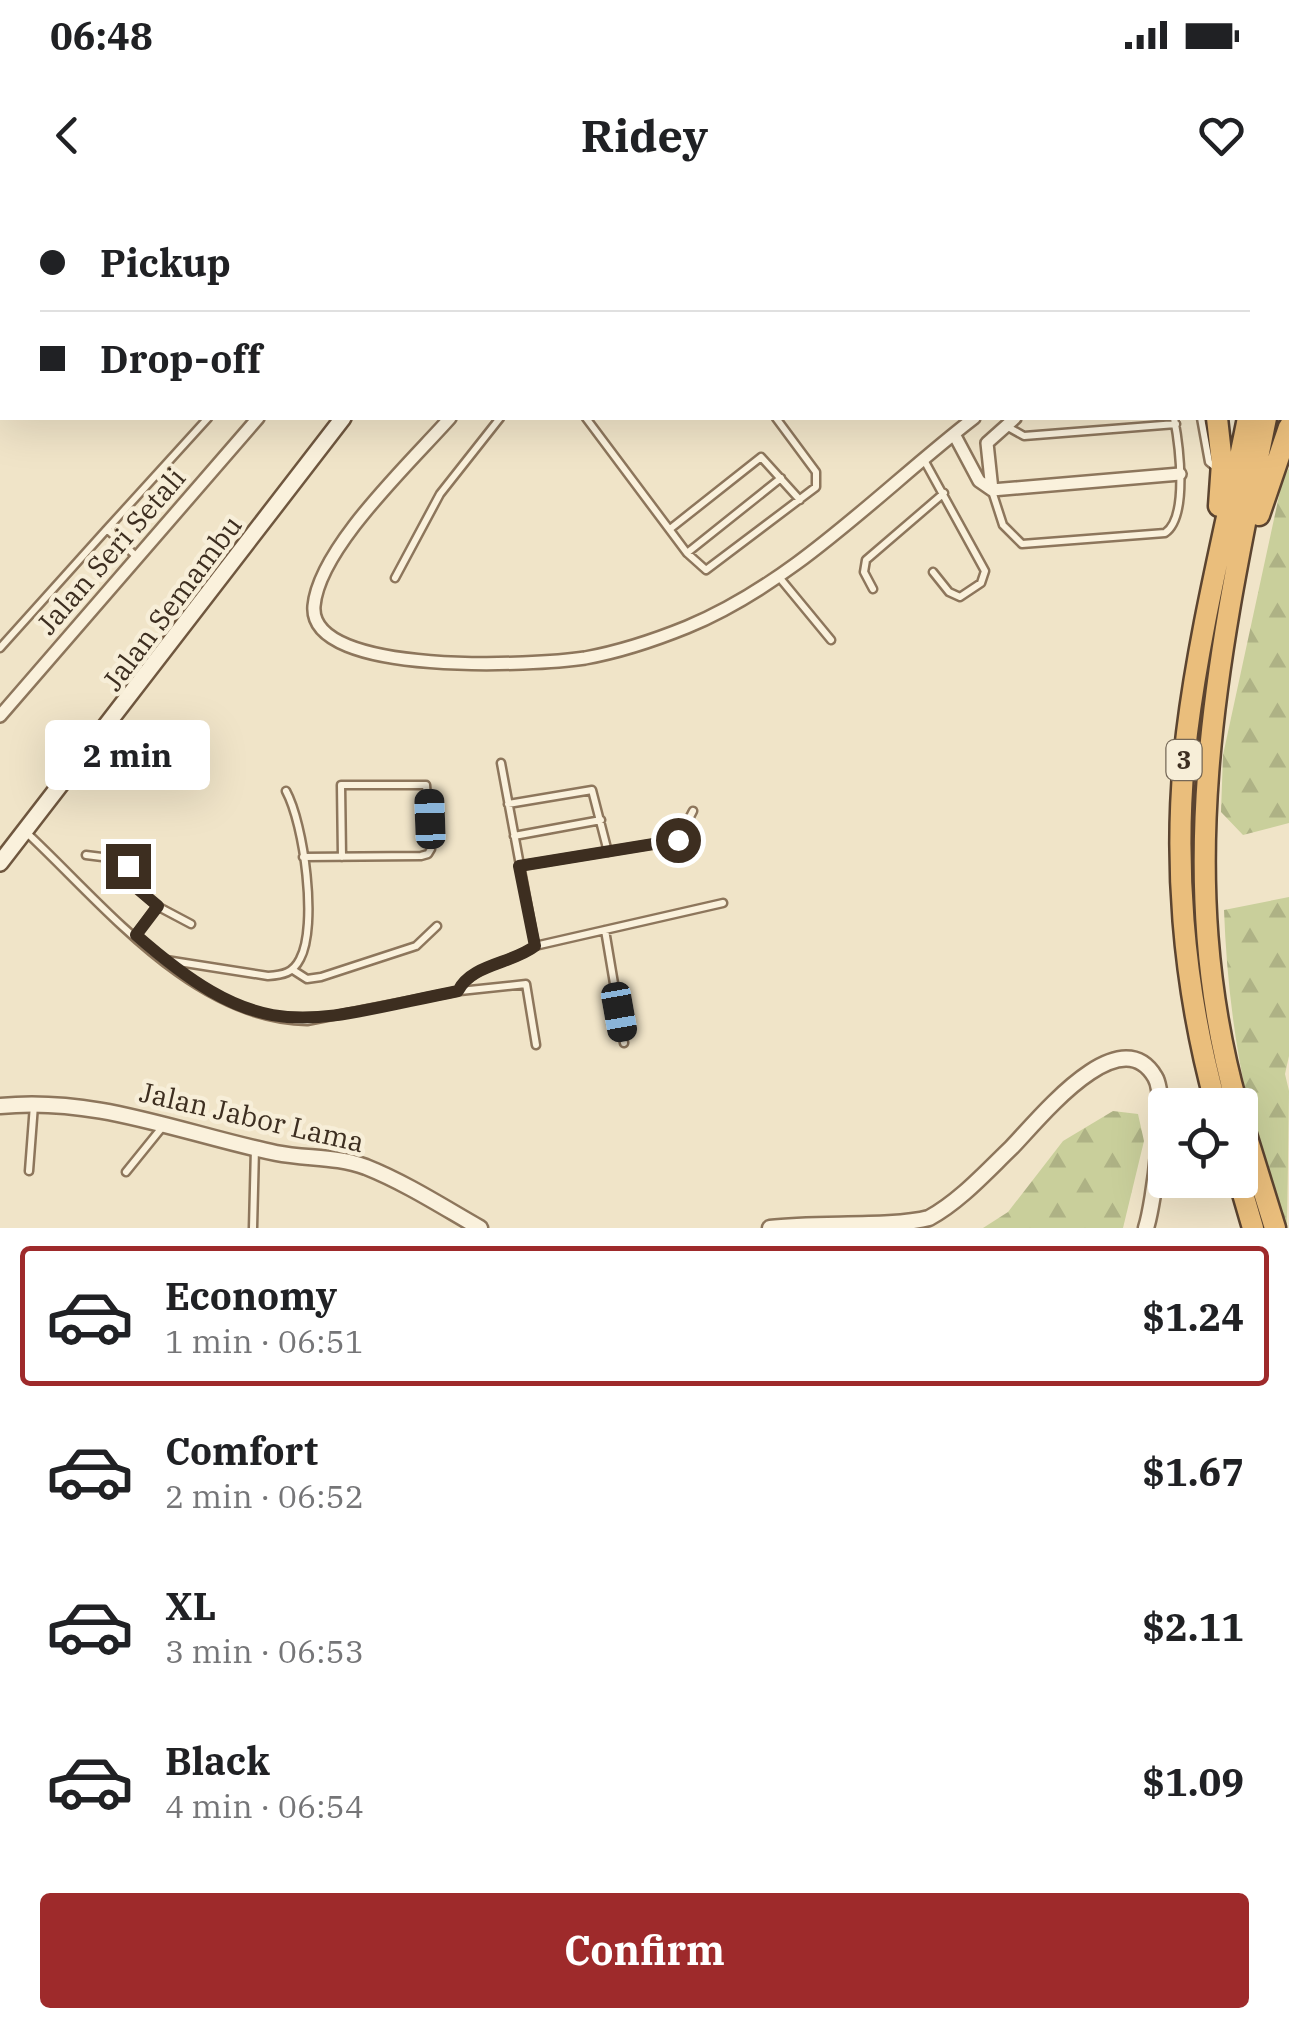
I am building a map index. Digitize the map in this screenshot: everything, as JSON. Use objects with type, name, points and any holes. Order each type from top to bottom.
[{"type":"highway","points":[[1212,578],[1222,470],[1217,420]]},
{"type":"highway","name":"3","points":[[1213,1088],[1190,977],[1181,871],[1187,733],[1212,578],[1248,420]]},
{"type":"highway","name":"3","points":[[1233,1088],[1213,992],[1203,882],[1205,775],[1221,662],[1266,420]]},
{"type":"highway","points":[[1221,662],[1262,502],[1289,427]]},
{"type":"highway","points":[[1258,1173],[1275,1228]]},
{"type":"highway","points":[[1244,1198],[1253,1228]]},
{"type":"main road","name":"Jalan Semambu","points":[[0,863],[341,420]]},
{"type":"street","name":"Jalan Seri Setali","points":[[0,716],[256,420]]},
{"type":"street","points":[[448,420],[335,550],[320,580],[313,610],[320,627],[344,646],[377,657],[432,661],[584,658],[687,627],[778,576],[972,420]]},
{"type":"street","points":[[992,490],[986,443],[1010,421]]},
{"type":"street","points":[[954,434],[979,481],[992,490],[1180,474]]},
{"type":"street","points":[[770,1228],[824,1224],[897,1227],[930,1217],[993,1166],[1068,1088],[1088,1073],[1123,1060],[1145,1065],[1153,1072],[1162,1098],[1146,1228]]},
{"type":"street","name":"Jalan Jabor Lama","points":[[0,1106],[34,1104],[97,1109],[255,1147],[365,1167],[480,1228]]},
{"type":"lane","points":[[0,648],[206,420]]},
{"type":"lane","points":[[395,578],[440,494],[498,420]]},
{"type":"lane","points":[[588,420],[700,568],[713,569],[816,487],[818,478],[777,420]]},
{"type":"lane","points":[[992,490],[1003,525],[1022,544],[1172,530],[1180,500],[1175,420],[1024,436],[1010,421]]},
{"type":"lane","points":[[1201,420],[1209,462],[1222,470]]},
{"type":"lane","points":[[670,529],[758,458],[763,457],[800,500]]},
{"type":"lane","points":[[923,459],[985,571],[981,583],[960,597],[949,592],[933,572]]},
{"type":"lane","points":[[687,552],[781,478]]},
{"type":"lane","points":[[873,588],[864,572],[866,560],[944,493]]},
{"type":"lane","points":[[107,529],[138,558]]},
{"type":"lane","points":[[778,576],[831,640]]},
{"type":"lane","points":[[501,763],[535,946]]},
{"type":"lane","points":[[303,858],[342,857],[428,854],[431,834],[426,784],[342,785],[342,857]]},
{"type":"lane","points":[[508,804],[592,790],[608,852]]},
{"type":"lane","points":[[164,960],[268,976],[293,970],[304,949],[307,928],[298,818],[286,791]]},
{"type":"lane","points":[[519,866],[678,840],[693,810]]},
{"type":"lane","points":[[514,836],[601,820]]},
{"type":"lane","points":[[26,833],[164,960],[242,1008],[306,1021],[458,991],[526,984],[536,1045]]},
{"type":"lane","points":[[86,855],[123,858],[139,890],[191,924]]},
{"type":"lane","points":[[458,991],[470,974],[518,959],[535,946],[723,903]]},
{"type":"lane","points":[[136,935],[158,906]]},
{"type":"lane","points":[[293,970],[307,980],[321,977],[416,946],[437,926]]},
{"type":"lane","points":[[605,930],[624,1043]]},
{"type":"lane","points":[[29,1171],[34,1104]]},
{"type":"lane","points":[[126,1172],[165,1124]]},
{"type":"lane","points":[[253,1228],[255,1147]]},
{"type":"green space","points":[[1289,468],[1289,823],[1243,835],[1221,812],[1223,755],[1282,482]]},
{"type":"green space","points":[[1289,897],[1287,1228],[1258,1143],[1258,1088],[1245,1088],[1242,1072],[1224,910]]},
{"type":"green space","points":[[1113,1111],[1138,1114],[1144,1141],[1123,1228],[983,1228],[1008,1212],[1063,1141]]},
{"type":"route","points":[[128,866],[139,890],[158,906],[136,935],[164,960],[242,1008],[265,1017],[306,1021],[458,991],[470,974],[518,959],[535,946],[519,866],[678,840]]}]
